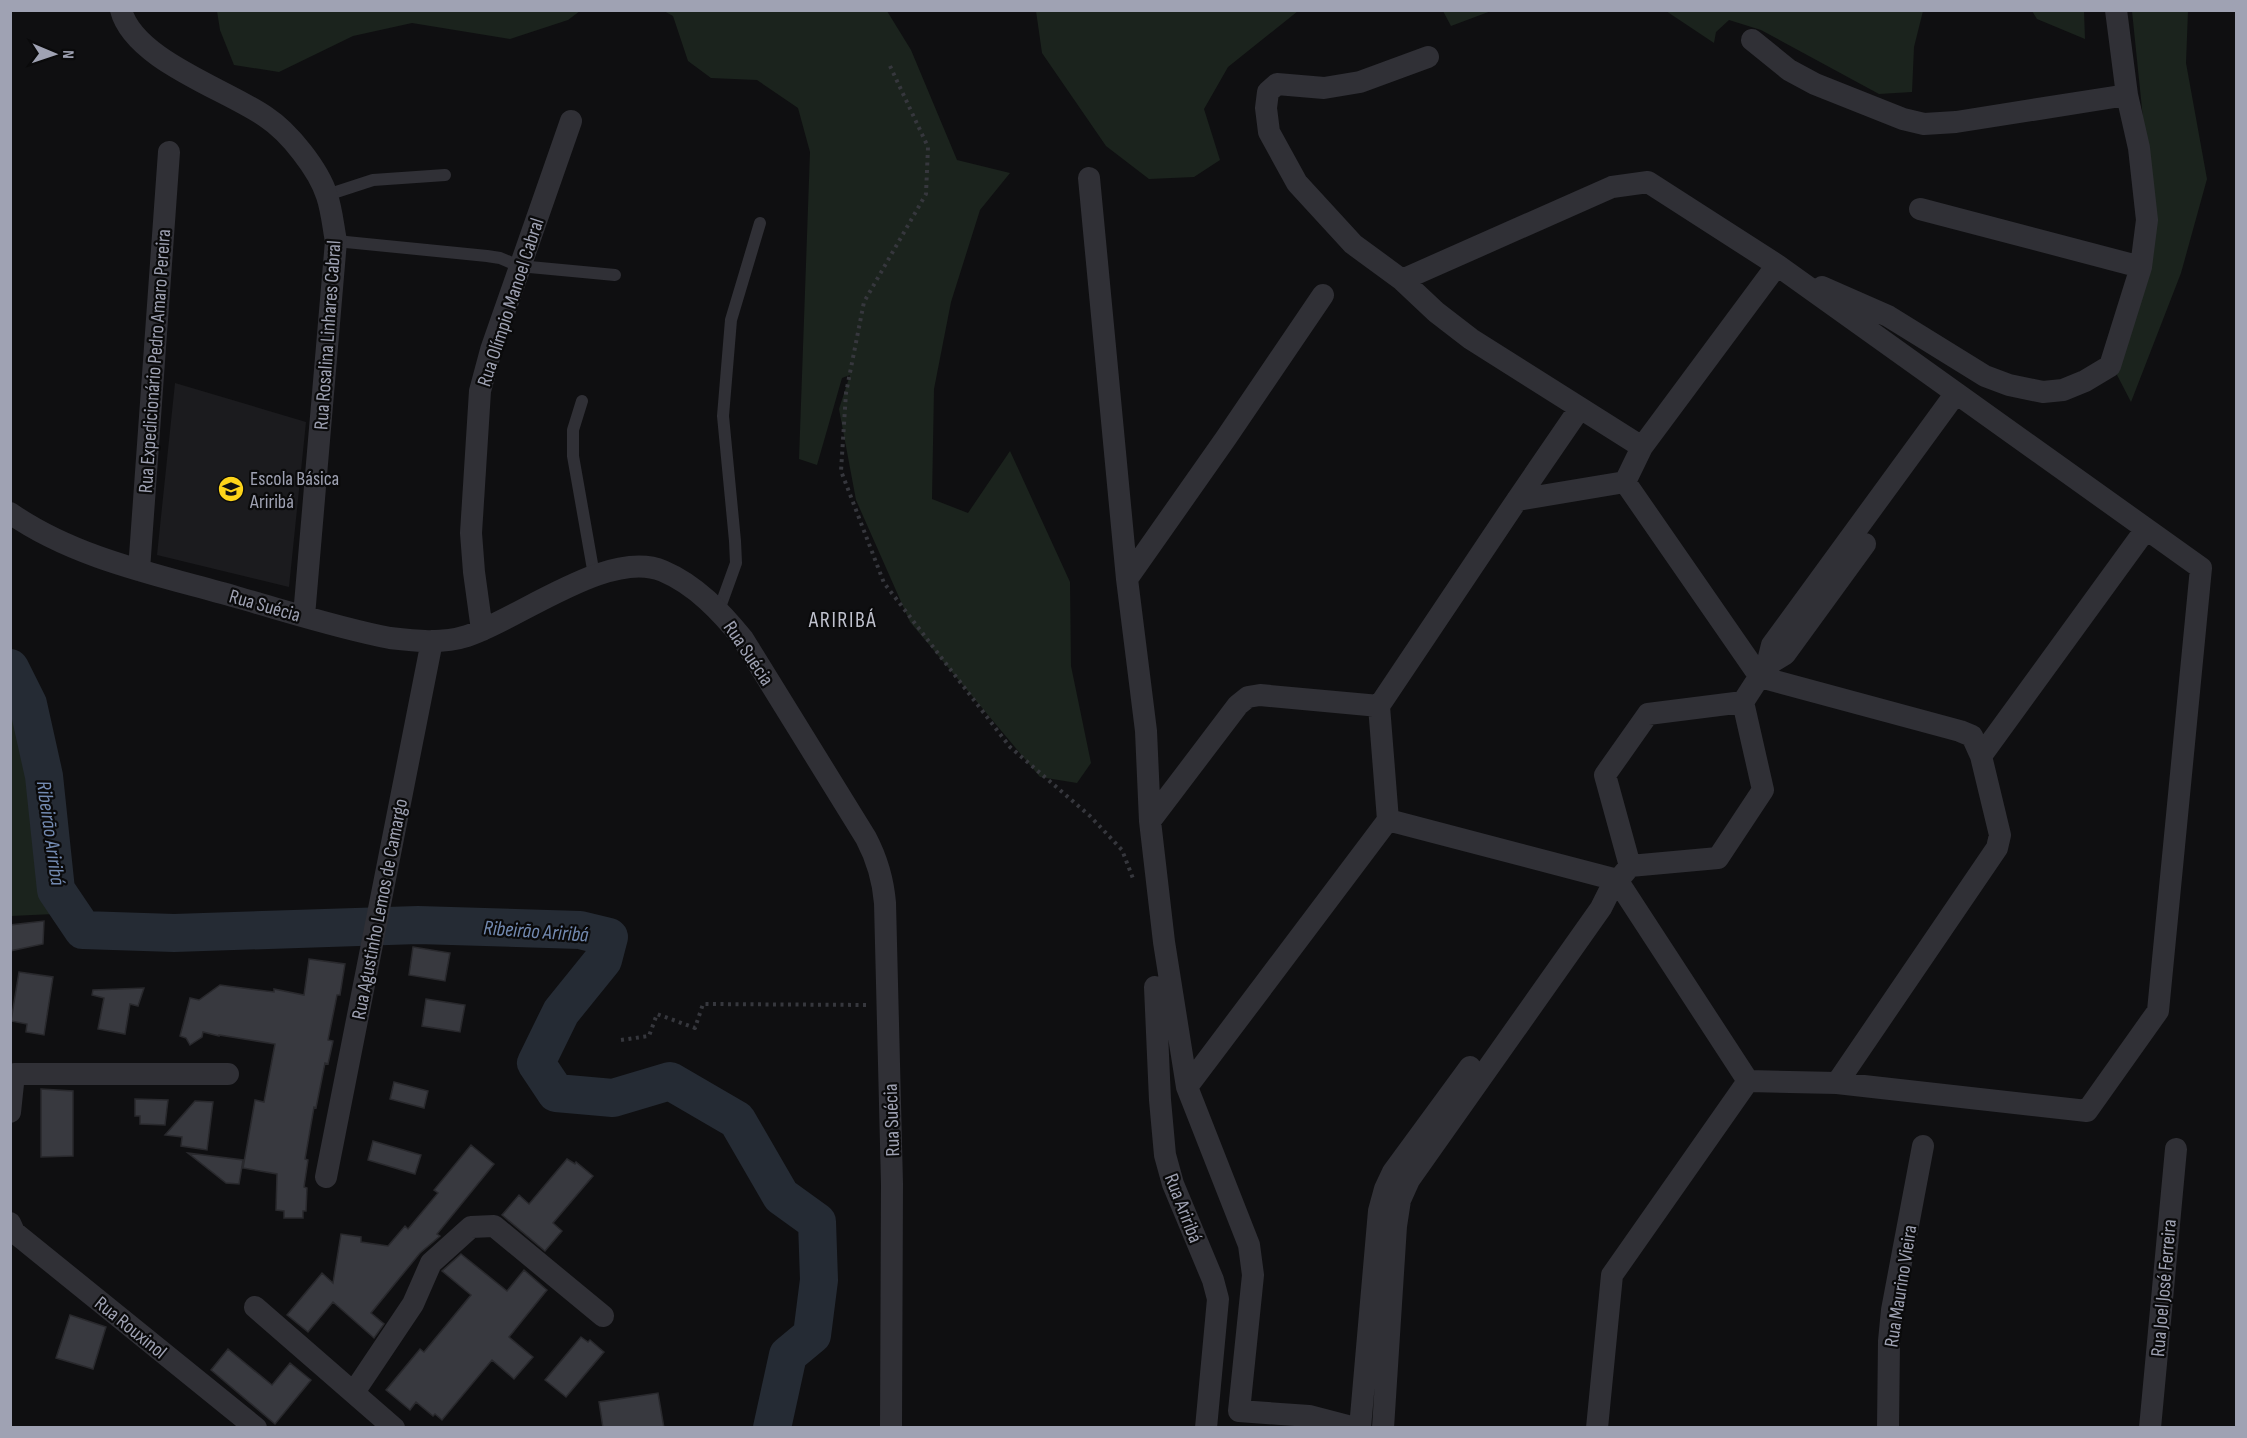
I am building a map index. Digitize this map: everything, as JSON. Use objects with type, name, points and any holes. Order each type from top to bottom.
[{"type":"street","name":"Rua Rosalina Linhares Cabral","points":[[121,10],[124,21],[138,40],[164,60],[267,117],[290,138],[303,154],[320,179],[327,195],[336,241],[304,616]]},
{"type":"street","points":[[1783,270],[1888,316],[1985,375],[2008,385],[2043,392],[2063,390],[2085,381],[2110,366],[2140,267],[2147,219],[2139,148],[2127,95],[2116,10]]},
{"type":"street","points":[[1752,40],[1789,70],[1815,84],[1903,119],[1924,124],[1956,122],[2127,95]]},
{"type":"street","points":[[1428,57],[1360,82],[1324,88],[1277,84],[1268,92],[1266,108],[1269,132],[1297,183],[1353,244],[1402,280],[1436,312],[1471,339],[1642,447]]},
{"type":"street","name":"Rua Olímpio Manoel Cabral","points":[[482,630],[471,533],[480,392],[491,350],[519,266],[571,121]]},
{"type":"street","name":"Rua Expedicionário Pedro Amaro Pereira","points":[[139,570],[169,152]]},
{"type":"street","points":[[1089,178],[1126,579],[1146,731],[1150,821],[1164,942],[1187,1088],[1249,1245],[1253,1275],[1239,1411],[1309,1416],[1358,1428],[1379,1211],[1393,1172],[1593,902],[1619,879]]},
{"type":"street","points":[[1402,280],[1612,187],[1648,182],[1783,270],[2201,568],[2158,1011],[2087,1111],[1837,1083],[1748,1082]]},
{"type":"street","points":[[1920,209],[2140,267]]},
{"type":"street","points":[[1625,482],[1642,447],[1783,270]]},
{"type":"street","points":[[1126,579],[1226,438],[1323,295]]},
{"type":"street","points":[[1388,820],[1619,879],[1719,858],[1763,790],[1743,702],[1764,671],[1785,654],[1962,398]]},
{"type":"street","points":[[1187,1088],[1388,820],[1379,706],[1580,408]]},
{"type":"street","points":[[1625,482],[1764,671],[1960,731],[1972,736],[1981,756],[2000,835],[1997,848],[1837,1083]]},
{"type":"street","points":[[1516,500],[1625,482]]},
{"type":"street","name":"Rua Suécia","points":[[10,513],[56,540],[139,570],[375,635],[412,641],[432,641],[466,636],[594,575],[632,567],[662,570],[719,610],[743,639],[876,857],[883,878],[892,1184],[891,1428]]},
{"type":"street","points":[[1981,756],[2146,529]]},
{"type":"street","name":"Rua Agustinho Lemos de Camargo","points":[[326,1177],[432,641]]},
{"type":"street","points":[[1150,821],[1238,705],[1248,697],[1260,695],[1379,706]]},
{"type":"street","points":[[1743,702],[1648,714],[1605,775],[1619,879],[1748,1082]]},
{"type":"street","points":[[1383,1428],[1396,1226],[1400,1200],[1409,1180],[1601,908],[1619,879]]},
{"type":"street","name":"Rua Ariribá","points":[[1155,987],[1165,1155],[1173,1184],[1213,1281],[1218,1299],[1206,1428]]},
{"type":"street","points":[[10,1112],[14,1074],[228,1074]]},
{"type":"street","points":[[1597,1428],[1612,1275],[1748,1082]]},
{"type":"street","name":"Rua Maurino Vieira","points":[[1888,1428],[1889,1341],[1892,1310],[1923,1146]]},
{"type":"street","name":"Rua Joel José Ferreira","points":[[2150,1428],[2176,1149]]},
{"type":"street","name":"Rua Rouxinol","points":[[10,1223],[14,1232],[256,1428]]},
{"type":"street","points":[[354,1392],[413,1304],[432,1263],[471,1227],[494,1226],[603,1316]]},
{"type":"street","points":[[255,1307],[394,1428]]},
{"type":"street","points":[[1309,1416],[1330,1428]]},
{"type":"lane","points":[[327,195],[373,180],[445,175]]},
{"type":"lane","points":[[719,610],[736,563],[723,417],[731,320],[760,223]]},
{"type":"lane","points":[[336,241],[487,256],[500,258],[519,266],[615,275]]},
{"type":"lane","points":[[582,401],[573,430],[573,456],[594,575]]},
{"type":"path","points":[[890,66],[928,147],[926,194],[864,302],[846,393],[841,471],[884,582],[1010,747],[1090,816],[1122,850],[1136,886]]},
{"type":"path","points":[[621,1040],[649,1036],[657,1014],[695,1028],[703,1004],[887,1006]]},
{"type":"shaded area","points":[[217,10],[580,11],[568,20],[510,39],[412,23],[353,36],[279,72],[234,65],[220,30]]},
{"type":"shaded area","points":[[1036,10],[1298,11],[1228,67],[1204,109],[1220,160],[1194,177],[1149,179],[1106,146],[1042,53]]},
{"type":"shaded area","points":[[664,11],[887,11],[911,50],[957,160],[1010,173],[980,210],[951,302],[934,389],[932,499],[968,513],[1010,451],[1070,582],[1071,666],[1091,763],[1077,783],[1040,777],[910,622],[856,500],[839,409],[850,375],[842,378],[817,465],[799,459],[810,152],[798,108],[757,80],[711,78],[688,61],[673,16]]},
{"type":"shaded area","points":[[1443,11],[1491,11],[1451,26]]},
{"type":"shaded area","points":[[1666,11],[1923,11],[1914,47],[1912,92],[1879,94],[1761,30],[1729,20],[1716,32],[1714,43]]},
{"type":"shaded area","points":[[2032,11],[2084,11],[2085,39],[2037,19]]},
{"type":"shaded area","points":[[2132,11],[2188,11],[2186,63],[2207,179],[2181,273],[2131,402],[2116,373],[2155,236]]},
{"type":"shaded area","name":"Escola Básica Ariribá","points":[[175,383],[306,422],[289,587],[157,555]]},
{"type":"shaded area","points":[[11,688],[30,739],[36,768],[54,914],[11,916]]},
{"type":"building","points":[[44,921],[43,944],[10,951],[10,925]]},
{"type":"building","points":[[413,947],[450,953],[445,981],[409,975]]},
{"type":"building","points":[[309,959],[345,964],[340,995],[337,995],[328,1040],[333,1041],[328,1064],[325,1063],[316,1108],[314,1107],[305,1159],[308,1160],[304,1187],[307,1188],[306,1211],[303,1211],[303,1218],[284,1218],[284,1211],[276,1210],[277,1174],[243,1168],[255,1100],[264,1102],[275,1044],[203,1032],[202,1037],[190,1045],[186,1038],[180,1036],[190,998],[199,1000],[220,985],[274,992],[274,989],[304,995]]},
{"type":"building","points":[[19,972],[53,977],[44,1035],[26,1032],[27,1024],[11,1021]]},
{"type":"building","points":[[144,988],[138,1006],[130,1004],[125,1034],[98,1029],[104,998],[92,995],[93,990]]},
{"type":"building","points":[[426,999],[465,1005],[460,1032],[422,1026]]},
{"type":"building","points":[[394,1082],[428,1091],[424,1108],[390,1099]]},
{"type":"building","points":[[41,1089],[73,1091],[73,1156],[41,1157]]},
{"type":"building","points":[[135,1099],[168,1100],[165,1125],[140,1124],[140,1116],[135,1116]]},
{"type":"building","points":[[195,1101],[213,1102],[207,1150],[181,1146],[182,1137],[165,1135]]},
{"type":"building","points":[[373,1141],[421,1155],[415,1174],[368,1160]]},
{"type":"building","points":[[471,1145],[494,1164],[437,1234],[440,1236],[420,1253],[371,1313],[384,1324],[374,1338],[333,1302],[308,1332],[287,1315],[322,1273],[333,1283],[341,1234],[361,1237],[361,1242],[388,1246],[405,1226],[408,1229],[438,1193],[434,1190]]},
{"type":"building","points":[[188,1153],[243,1160],[239,1184],[226,1183]]},
{"type":"building","points":[[567,1159],[575,1164],[576,1162],[593,1176],[553,1223],[562,1231],[545,1251],[502,1215],[519,1195],[529,1204]]},
{"type":"building","points":[[461,1254],[507,1291],[524,1270],[547,1290],[509,1337],[533,1357],[514,1379],[492,1360],[442,1420],[435,1414],[433,1416],[416,1402],[410,1410],[386,1390],[420,1349],[424,1352],[471,1295],[442,1271]]},
{"type":"building","points":[[70,1315],[106,1327],[93,1369],[56,1358]]},
{"type":"building","points":[[581,1337],[588,1342],[590,1340],[604,1352],[566,1397],[545,1380]]},
{"type":"building","points":[[228,1349],[272,1385],[290,1363],[311,1380],[275,1424],[211,1370]]},
{"type":"building","points":[[658,1393],[664,1428],[603,1428],[599,1402]]},
{"type":"waterway","name":"Ribeirão Ariribá","points":[[10,668],[28,704],[44,776],[56,890],[83,930],[174,933],[418,925],[580,930],[609,937],[603,960],[561,1012],[536,1063],[556,1093],[613,1098],[670,1081],[737,1120],[781,1196],[817,1222],[819,1280],[812,1335],[788,1355],[772,1428]]},
{"type":"place","name":"Escola Básica Ariribá","points":[[231,489]]},
{"type":"district","name":"ARIRIBÁ","points":[[843,619]]}]
